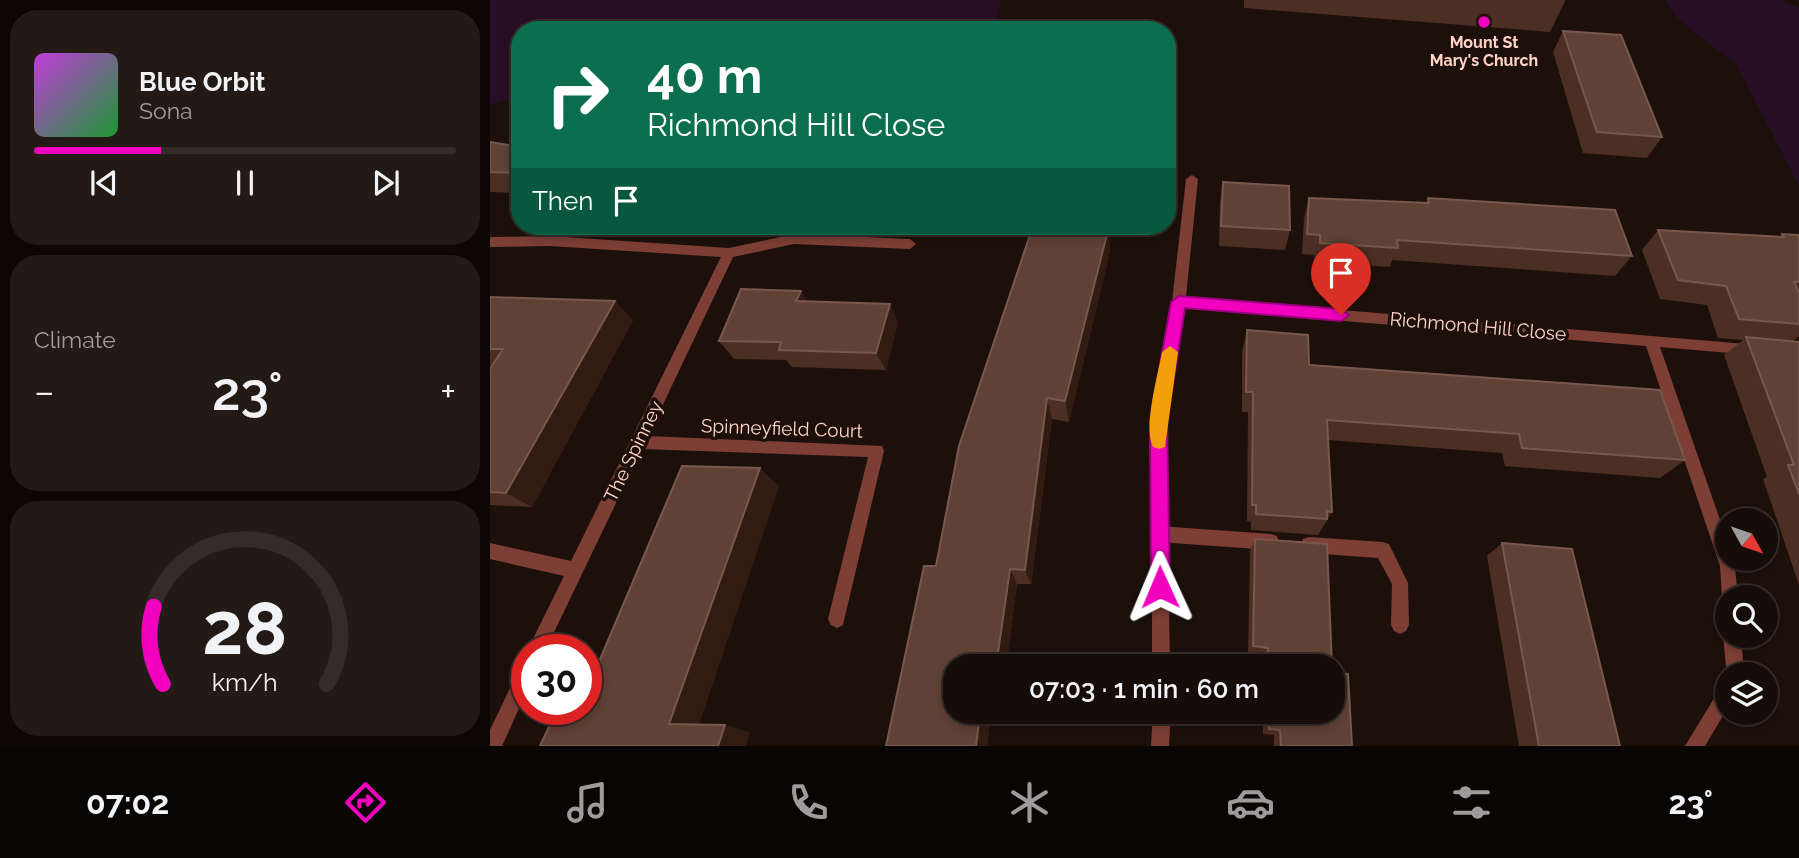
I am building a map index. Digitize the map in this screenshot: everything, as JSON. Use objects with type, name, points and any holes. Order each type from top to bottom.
[{"type":"street","points":[[1161,654],[1158,422],[1179,302],[1192,179]]},
{"type":"street","points":[[490,242],[537,239],[676,252],[729,253],[794,239],[910,244]]},
{"type":"street","name":"The Spinney","points":[[544,634],[729,253]]},
{"type":"street","name":"Richmond Hill Close","points":[[1179,302],[1772,350]]},
{"type":"street","points":[[1651,341],[1728,566],[1729,585]]},
{"type":"street","name":"Spinneyfield Court","points":[[639,442],[877,451],[837,620]]},
{"type":"street","points":[[1159,534],[1383,551],[1400,583],[1400,625]]},
{"type":"street","points":[[490,551],[574,570]]},
{"type":"street","points":[[492,746],[511,705]]},
{"type":"street","points":[[1694,746],[1715,712]]},
{"type":"street","points":[[1160,746],[1161,724]]},
{"type":"shaded area","points":[[490,0],[1001,0],[996,21],[511,21],[511,99],[490,105]]},
{"type":"shaded area","points":[[1664,0],[1781,0],[1799,8],[1799,186],[1736,64],[1678,19]]},
{"type":"building","points":[[1563,31],[1621,35],[1662,137],[1597,132]]},
{"type":"building","points":[[490,142],[511,146],[511,173],[490,172]]},
{"type":"building","points":[[1223,182],[1289,186],[1290,230],[1221,226]]},
{"type":"building","points":[[1309,198],[1429,203],[1428,198],[1615,210],[1632,256],[1397,240],[1398,248],[1320,243],[1320,235],[1307,234]]},
{"type":"building","points":[[1658,230],[1784,237],[1782,234],[1799,235],[1799,282],[1794,282],[1799,293],[1799,324],[1739,319],[1726,286],[1678,280]]},
{"type":"building","points":[[1030,235],[1107,235],[1065,401],[1047,398],[1025,570],[1010,569],[998,654],[943,654],[943,724],[979,724],[976,746],[886,746],[924,566],[936,566],[959,446]]},
{"type":"building","points":[[741,289],[801,291],[796,301],[890,304],[876,353],[779,350],[781,342],[719,341]]},
{"type":"building","points":[[490,297],[615,301],[506,493],[490,492],[490,369],[503,349],[490,349]]},
{"type":"building","points":[[1247,330],[1308,335],[1309,365],[1660,390],[1685,460],[1522,448],[1519,434],[1327,420],[1332,512],[1327,511],[1327,519],[1256,514],[1256,505],[1252,505],[1253,392],[1246,392]]},
{"type":"building","points":[[1746,337],[1799,342],[1799,494],[1788,465],[1794,465]]},
{"type":"building","points":[[682,466],[760,468],[669,724],[725,725],[718,746],[540,746],[550,725],[602,725],[602,655]]},
{"type":"building","points":[[1255,539],[1327,544],[1331,654],[1268,654],[1268,648],[1253,646]]},
{"type":"building","points":[[1502,543],[1572,549],[1620,746],[1539,746]]},
{"type":"building","points":[[1345,674],[1348,674],[1352,746],[1281,746],[1280,730],[1269,729],[1269,724],[1345,724]]},
{"type":"slow traffic","points":[[1159,441],[1158,422],[1170,352]]},
{"type":"place","name":"Mount St Mary's Church","points":[[1484,22]]},
{"type":"route","points":[[1160,587],[1158,422],[1179,302],[1341,315]]}]
